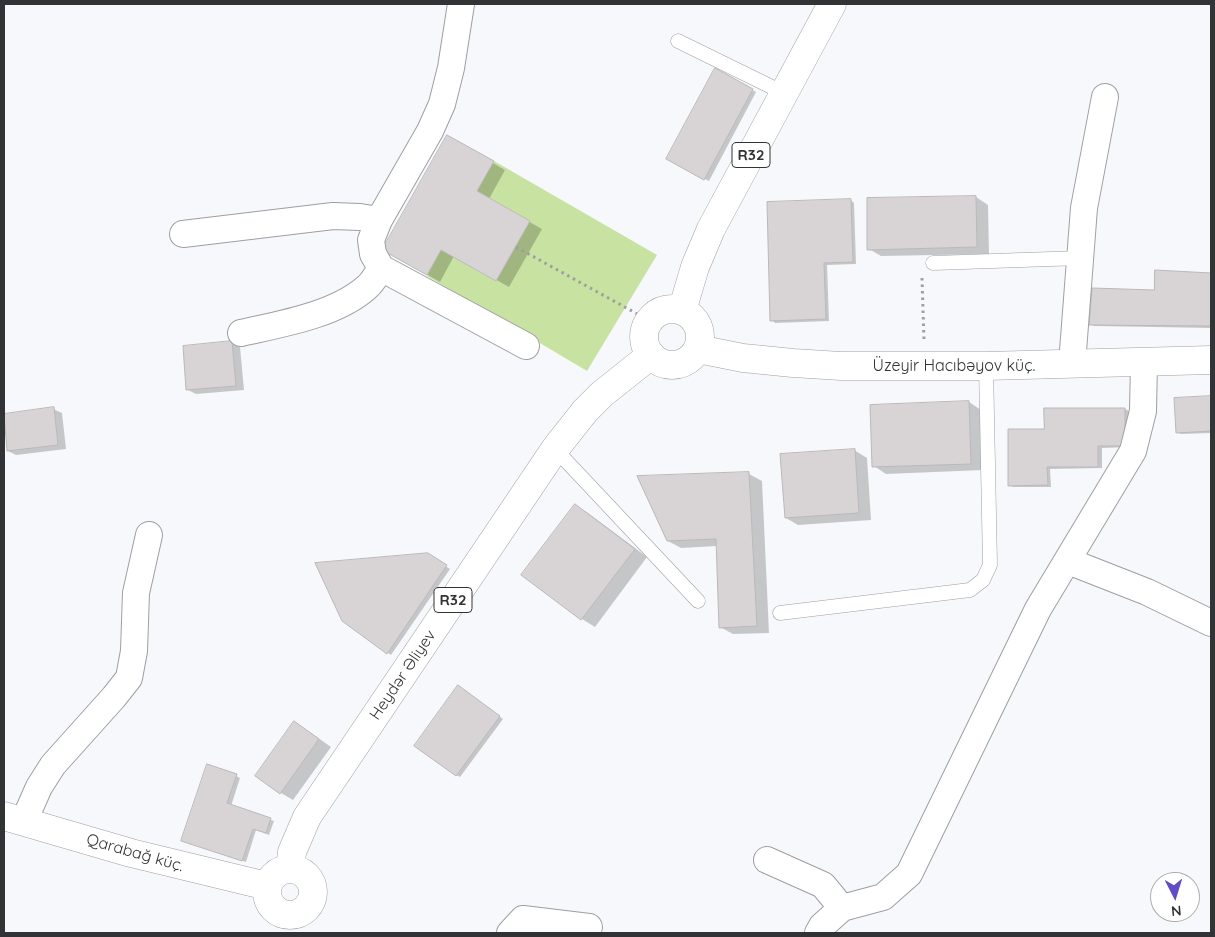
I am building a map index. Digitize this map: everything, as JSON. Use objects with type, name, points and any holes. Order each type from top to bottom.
[{"type":"main road","name":"R32","points":[[682,311],[695,267],[704,245],[832,4]]},
{"type":"main road","points":[[674,309],[682,311],[690,316],[700,331],[698,350],[692,357],[676,365],[658,361],[646,347],[645,329],[656,314],[664,310],[674,309]]},
{"type":"main road","name":"Üzeyir Hacıbəyov küç.","points":[[698,350],[793,364],[841,366],[986,366],[1211,360]]},
{"type":"main road","name":"Heydər Əliyev","points":[[290,869],[292,852],[307,817],[555,449],[585,411],[602,394],[651,355]]},
{"type":"main road","name":"Qarabağ küç.","points":[[14,818],[131,854],[268,886]]},
{"type":"main road","points":[[290,869],[304,874],[309,880],[313,893],[311,901],[301,912],[296,924],[286,915],[273,908],[267,894],[271,879],[276,874],[290,869]]},
{"type":"street","points":[[461,4],[451,68],[442,104],[430,131],[380,220],[371,240],[372,254],[381,268],[526,346]]},
{"type":"street","points":[[1072,364],[1084,208],[1104,97]]},
{"type":"street","points":[[183,234],[333,216],[380,220]]},
{"type":"street","points":[[241,333],[312,316],[351,298],[368,286],[381,268]]},
{"type":"street","points":[[818,933],[822,926],[842,908],[882,897],[909,874],[1038,610],[1133,451],[1143,411],[1144,362]]},
{"type":"street","points":[[14,818],[39,787],[53,765],[129,678],[134,651],[136,593],[149,536]]},
{"type":"street","points":[[1068,561],[1147,592],[1211,623]]},
{"type":"street","points":[[767,860],[823,885],[842,908]]},
{"type":"street","points":[[510,933],[523,919],[589,927]]},
{"type":"lane","points":[[678,41],[784,93]]},
{"type":"lane","points":[[928,266],[1081,258]]},
{"type":"lane","points":[[780,613],[970,590],[984,580],[990,565],[986,366]]},
{"type":"lane","points":[[555,449],[698,601]]},
{"type":"path","points":[[516,247],[650,321]]},
{"type":"path","points":[[924,367],[928,266]]},
{"type":"green space","points":[[494,161],[657,255],[587,371],[427,276],[441,250],[496,281],[530,221],[477,191]]},
{"type":"building","points":[[715,68],[753,89],[704,180],[666,159]]},
{"type":"building","points":[[447,135],[494,161],[477,191],[530,221],[496,281],[441,250],[427,275],[382,250]]},
{"type":"building","points":[[976,196],[977,247],[867,250],[867,198]]},
{"type":"building","points":[[851,199],[853,262],[824,263],[826,319],[770,321],[767,202]]},
{"type":"building","points":[[1155,270],[1211,273],[1211,326],[1089,325],[1092,288],[1154,290]]},
{"type":"building","points":[[232,341],[236,386],[186,390],[183,346]]},
{"type":"building","points":[[1211,396],[1211,431],[1176,433],[1174,398]]},
{"type":"building","points":[[969,401],[971,464],[872,467],[870,405]]},
{"type":"building","points":[[54,407],[58,445],[7,451],[4,414]]},
{"type":"building","points":[[1044,408],[1125,408],[1125,446],[1098,446],[1098,467],[1047,467],[1048,485],[1008,486],[1008,429],[1044,429]]},
{"type":"building","points":[[855,449],[859,513],[785,518],[780,454]]},
{"type":"building","points":[[749,472],[757,626],[719,628],[716,539],[667,541],[637,476]]},
{"type":"building","points":[[575,504],[635,549],[581,620],[521,575]]},
{"type":"building","points":[[428,553],[447,565],[387,654],[342,621],[315,563]]},
{"type":"building","points":[[458,685],[500,716],[456,776],[414,746]]},
{"type":"building","points":[[294,721],[319,739],[280,794],[255,776]]},
{"type":"building","points":[[207,764],[237,774],[227,803],[271,818],[266,833],[253,829],[242,861],[181,841]]}]
